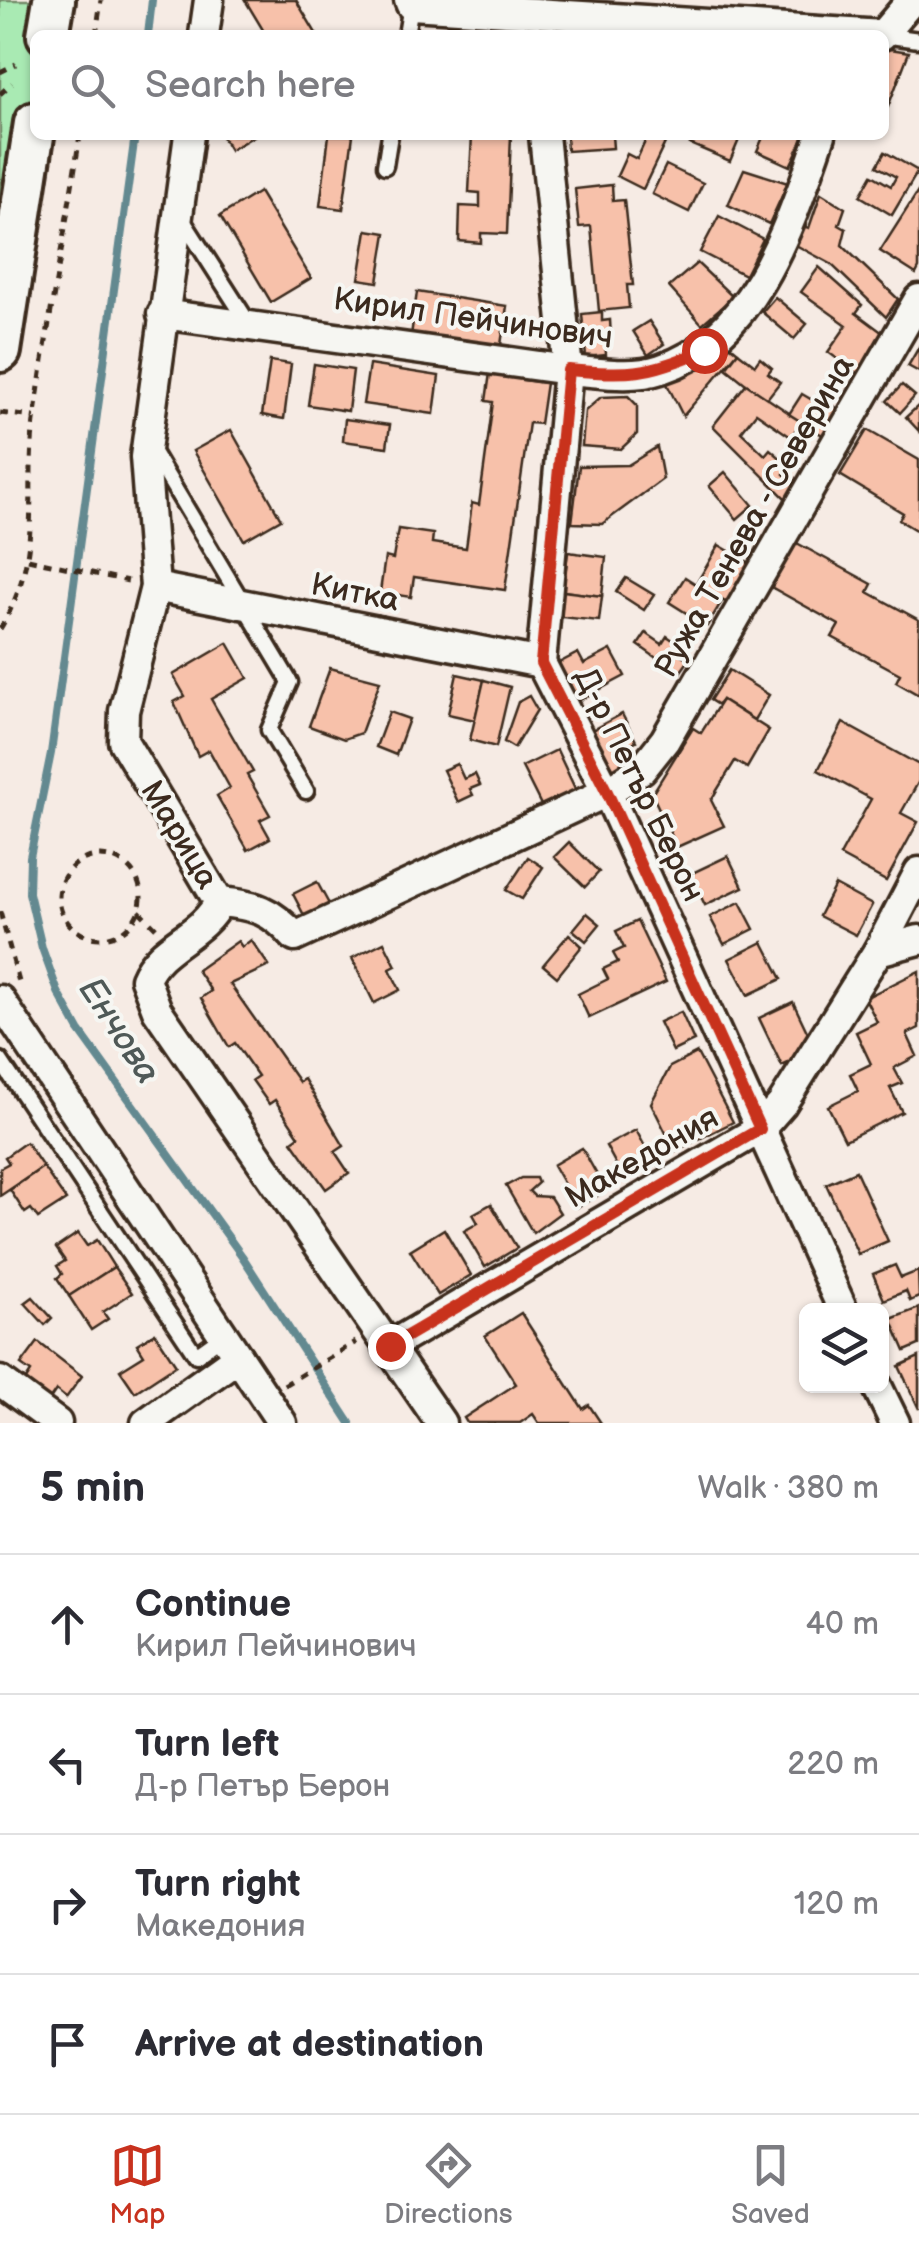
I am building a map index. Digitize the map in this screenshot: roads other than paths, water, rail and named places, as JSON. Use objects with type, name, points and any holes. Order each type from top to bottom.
[{"type":"main road","points":[[49,30],[54,0]]},
{"type":"main road","points":[[0,351],[33,140]]},
{"type":"street","points":[[205,30],[209,0]]},
{"type":"street","points":[[873,30],[912,0]]},
{"type":"street","points":[[410,2],[532,16],[793,30]]},
{"type":"street","name":"Марица","points":[[188,140],[147,441],[155,587],[124,710],[123,742],[219,902],[210,918],[152,964],[146,980],[149,995],[442,1423]]},
{"type":"street","name":"Д-р Петър Берон","points":[[545,140],[568,370],[541,663],[607,792],[840,1303]]},
{"type":"street","name":"Кирил Пейчинович","points":[[162,314],[568,370],[626,375],[658,370],[704,350],[738,315],[767,268],[820,140]]},
{"type":"street","name":"Ружа Тенева - Северина","points":[[219,902],[257,905],[274,914],[295,937],[607,792],[642,769],[666,740],[919,300]]},
{"type":"street","name":"Китка","points":[[155,587],[541,663]]},
{"type":"street","name":"Македония","points":[[384,1337],[760,1129],[782,1104],[878,951],[919,872]]},
{"type":"street","points":[[878,951],[919,940]]},
{"type":"street","points":[[0,1000],[282,1423]]},
{"type":"street","points":[[146,1423],[232,1346]]},
{"type":"street","points":[[0,1380],[57,1423]]},
{"type":"street","points":[[881,1393],[894,1423]]},
{"type":"lane","points":[[407,30],[410,2]]},
{"type":"lane","points":[[889,36],[919,40]]},
{"type":"lane","points":[[385,166],[389,140]]},
{"type":"lane","points":[[177,211],[250,325]]},
{"type":"lane","points":[[147,441],[240,605],[290,682],[270,730],[306,791]]},
{"type":"lane","points":[[0,1060],[196,1355],[232,1346]]},
{"type":"waterway","name":"Енчова","points":[[149,30],[152,0]]},
{"type":"waterway","name":"Енчова","points":[[134,140],[51,753],[30,857],[29,893],[58,992],[79,1030],[242,1256],[350,1423]]}]
